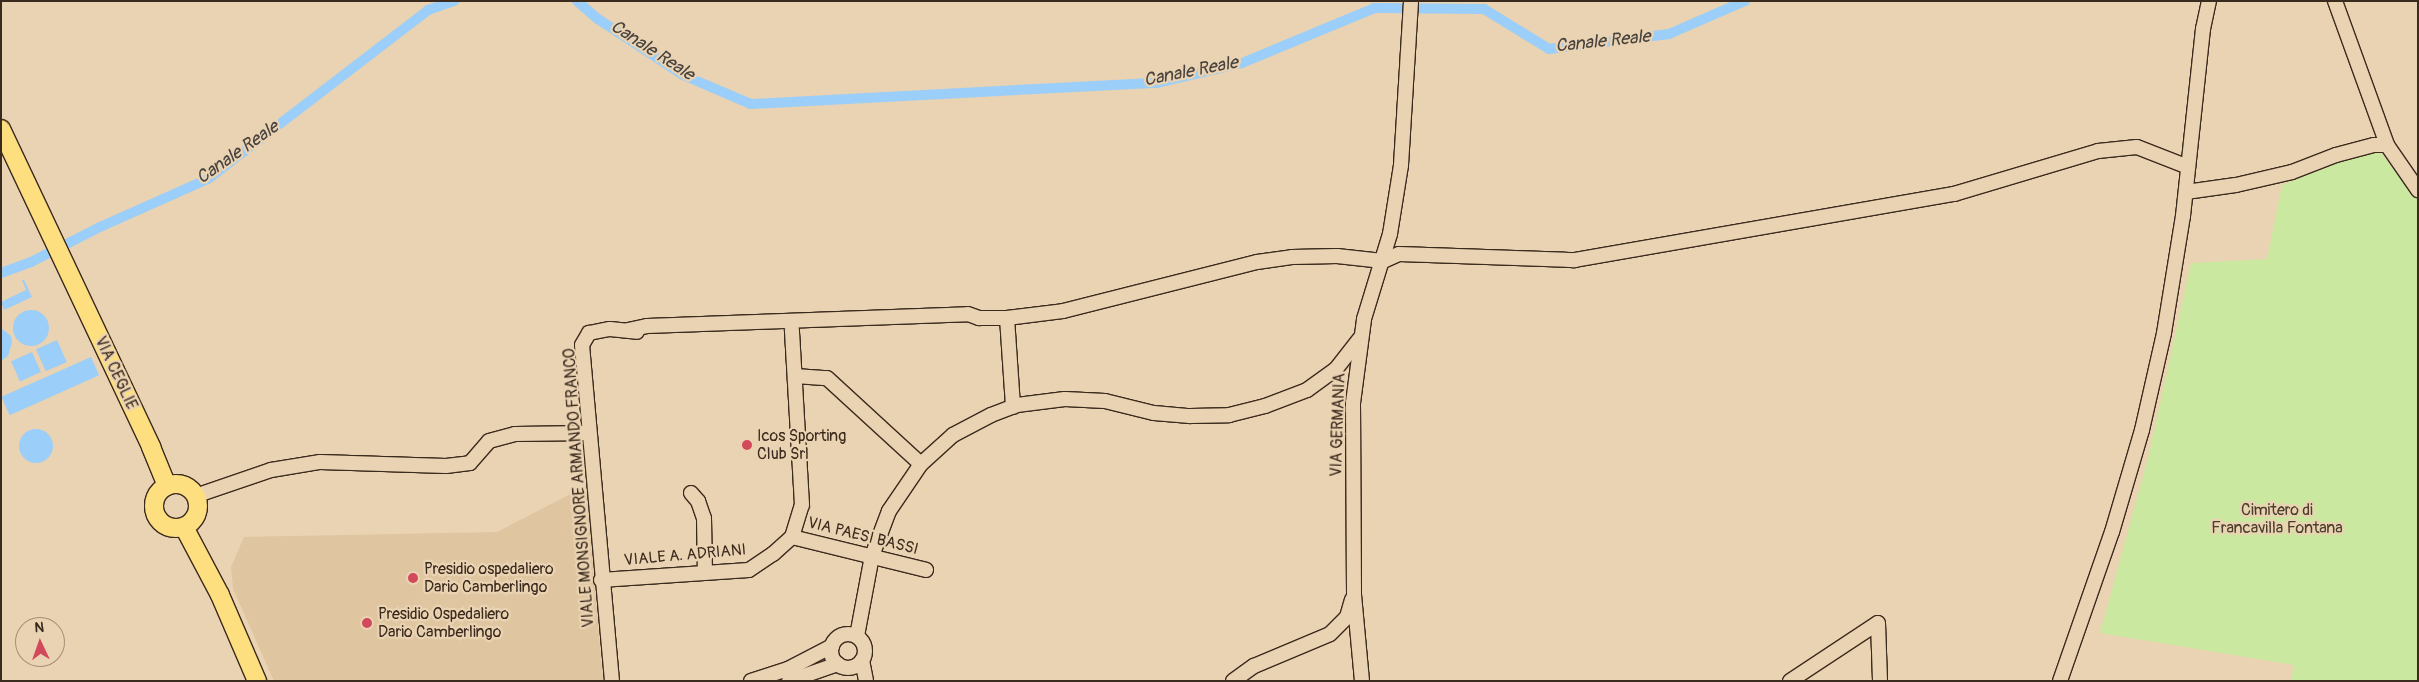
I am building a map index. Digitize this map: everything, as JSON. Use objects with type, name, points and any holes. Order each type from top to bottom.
[{"type":"main road","name":"VIA CEGLIE","points":[[1,129],[151,448],[167,486]]},
{"type":"main road","points":[[167,486],[183,486],[196,496],[198,503],[195,518],[184,527],[169,527],[157,518],[154,504],[161,490],[167,486]]},
{"type":"main road","points":[[184,527],[220,595],[255,680]]},
{"type":"street","name":"VIA GERMANIA","points":[[1354,594],[1353,403],[1364,319],[1390,234],[1401,165],[1412,1]]},
{"type":"street","points":[[2060,681],[2112,532],[2142,430],[2164,333],[2186,192],[2209,1]]},
{"type":"street","points":[[2335,1],[2387,145],[2418,190]]},
{"type":"street","points":[[2186,192],[2236,185],[2292,172],[2336,155],[2374,145],[2387,145]]},
{"type":"street","points":[[1383,261],[1399,254],[1575,260],[1627,252],[1954,194],[2098,151],[2137,147],[2188,166]]},
{"type":"street","points":[[2402,168],[2418,167]]},
{"type":"street","name":"VIALE MONSIGNORE ARMANDO FRANCO","points":[[612,681],[601,580],[582,345],[590,334],[610,328],[642,333],[968,322],[979,318],[1007,318],[1063,311],[1257,262],[1292,257],[1337,256],[1383,261]]},
{"type":"street","name":"VIALE MONSIGNORE ARMANDO FRANCO","points":[[628,330],[647,326],[968,314],[979,318]]},
{"type":"street","points":[[1007,318],[1013,407]]},
{"type":"street","points":[[792,329],[802,505],[792,537]]},
{"type":"street","points":[[866,681],[862,660],[865,648],[857,636],[872,556],[889,511],[921,464],[953,435],[991,415],[1013,407],[1075,400],[1105,401],[1154,413],[1190,416],[1229,415],[1265,406],[1307,390],[1336,369],[1362,336]]},
{"type":"street","points":[[794,376],[828,378],[921,464]]},
{"type":"street","points":[[196,496],[251,476],[281,468],[320,462],[446,466],[470,463],[489,441],[515,434],[589,433]]},
{"type":"street","points":[[691,493],[698,500],[704,518],[705,573]]},
{"type":"street","name":"VIA PAESI BASSI","points":[[792,537],[926,570]]},
{"type":"street","name":"VIALE A. ADRIANI","points":[[601,580],[749,570],[773,554],[792,537]]},
{"type":"street","points":[[1233,681],[1254,666],[1330,634],[1347,617],[1354,594]]},
{"type":"street","points":[[1354,594],[1362,681]]},
{"type":"street","points":[[1790,681],[1878,623],[1880,681]]},
{"type":"street","points":[[857,636],[844,634],[834,641],[831,655],[838,664],[849,668],[862,660]]},
{"type":"street","points":[[751,681],[788,669],[832,646]]},
{"type":"street","points":[[789,681],[838,664]]},
{"type":"shaded area","name":"Presidio ospedaliero Dario Camberlingo","points":[[586,486],[603,681],[274,681],[233,589],[231,567],[244,537],[497,532]]},
{"type":"green space","name":"Cimitero di Francavilla Fontana","points":[[2374,149],[2380,152],[2418,200],[2418,681],[2291,681],[2294,665],[2100,633],[2149,454],[2191,263],[2267,259],[2282,185]]},
{"type":"water","points":[[22,280],[24,280],[32,297],[4,310],[1,302],[26,290]]},
{"type":"water","points":[[31,310],[38,311],[44,315],[48,321],[48,335],[44,341],[38,345],[31,346],[24,345],[18,341],[14,335],[13,328],[14,321],[18,315],[24,311]]},
{"type":"water","points":[[1,328],[11,336],[12,343],[8,356],[1,361]]},
{"type":"water","points":[[57,340],[67,362],[46,371],[36,349]]},
{"type":"water","points":[[32,352],[41,372],[20,381],[11,361]]},
{"type":"water","points":[[91,357],[99,375],[10,415],[1,397]]},
{"type":"water","points":[[36,429],[43,430],[48,434],[52,439],[52,453],[48,458],[43,462],[36,463],[29,462],[24,458],[20,453],[19,446],[20,439],[24,434],[29,430]]},
{"type":"waterway","name":"Canale Reale","points":[[1,273],[31,262],[100,227],[208,179],[428,10],[454,1]]},
{"type":"waterway","name":"Canale Reale","points":[[577,1],[598,19],[683,75],[751,104],[1157,83],[1242,63],[1375,8],[1484,9],[1549,49],[1669,34],[1745,1]]},
{"type":"place","name":"Icos Sporting Club Srl","points":[[747,445]]},
{"type":"place","name":"Presidio ospedaliero Dario Camberlingo","points":[[413,578]]},
{"type":"place","name":"Presidio Ospedaliero Dario Camberlingo","points":[[367,623]]}]
